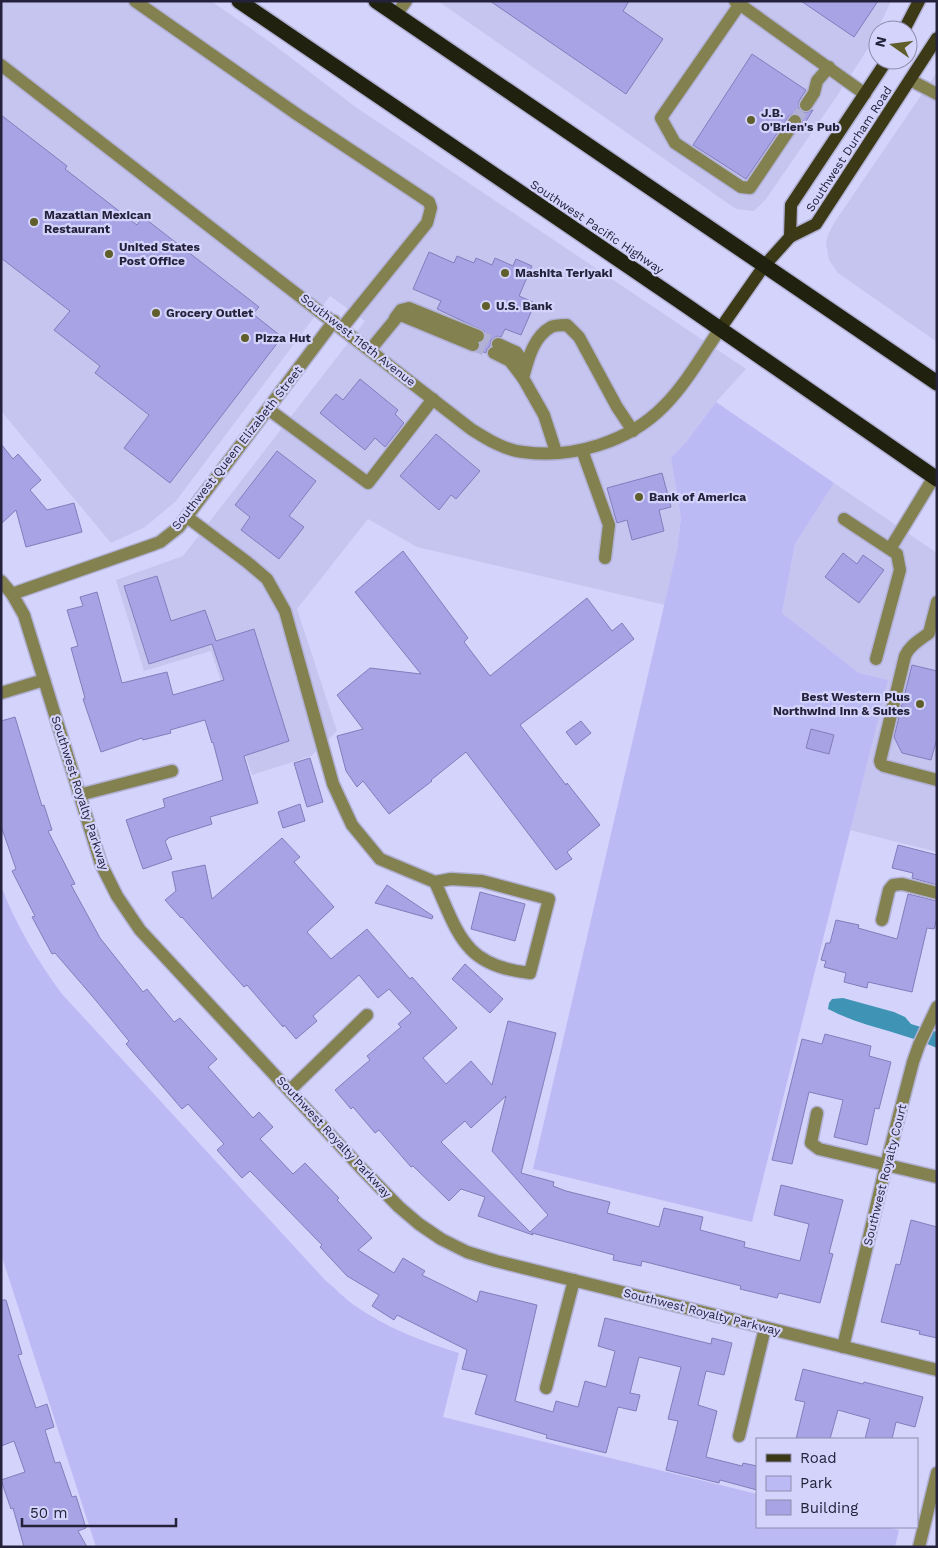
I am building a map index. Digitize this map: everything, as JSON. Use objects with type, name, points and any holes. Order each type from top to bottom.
[{"type":"highway","name":"Southwest Pacific Highway","points":[[239,1],[935,478]]},
{"type":"highway","points":[[376,1],[937,383]]},
{"type":"main road","points":[[909,20],[919,1]]},
{"type":"main road","name":"Southwest Durham Road","points":[[720,329],[764,266],[790,238],[816,224],[937,38]]},
{"type":"main road","name":"Southwest Durham Road","points":[[790,238],[792,205],[881,70]]},
{"type":"street","name":"Southwest Queen Elizabeth Street","points":[[12,594],[160,542],[179,528],[268,409],[427,223],[431,208],[428,202],[298,115],[135,1]]},
{"type":"street","points":[[396,15],[406,1]]},
{"type":"street","points":[[795,121],[750,188],[741,187],[674,143],[661,118],[739,2],[865,94]]},
{"type":"street","name":"Southwest 116th Avenue","points":[[1,65],[471,429],[495,444],[522,452],[582,450],[608,442],[633,431],[663,407],[720,329]]},
{"type":"street","points":[[806,105],[814,93],[817,81],[829,67]]},
{"type":"street","points":[[910,80],[937,94]]},
{"type":"street","points":[[370,350],[401,310],[409,308],[476,340]]},
{"type":"street","points":[[523,378],[528,357],[539,336],[552,326],[567,325],[579,337],[617,407],[633,431]]},
{"type":"street","points":[[526,365],[516,352],[496,348],[510,361],[523,378],[544,415],[556,452]]},
{"type":"street","points":[[268,409],[368,483],[433,399]]},
{"type":"street","points":[[582,450],[608,525],[605,558]]},
{"type":"street","points":[[890,549],[935,478]]},
{"type":"street","points":[[187,517],[247,562],[267,580],[284,611],[333,784],[352,825],[380,859],[435,882],[451,880],[482,881],[549,899],[530,973],[488,963],[469,948],[457,933],[435,882]]},
{"type":"street","points":[[844,519],[898,554],[900,570],[876,659]]},
{"type":"street","name":"Southwest Royalty Parkway","points":[[1,581],[12,594],[24,615],[101,864],[117,896],[140,930],[290,1090],[360,1168],[419,1224],[467,1252],[496,1262],[937,1370]]},
{"type":"street","points":[[937,602],[929,633],[914,644],[905,656],[880,761],[884,766],[937,780]]},
{"type":"street","points":[[1,693],[44,680]]},
{"type":"street","points":[[79,795],[172,772]]},
{"type":"street","points":[[882,920],[889,890],[892,885],[902,884],[937,893]]},
{"type":"street","name":"Southwest Royalty Court","points":[[843,1347],[886,1165],[919,1045],[935,1011]]},
{"type":"street","points":[[290,1090],[367,1015]]},
{"type":"street","points":[[817,1114],[811,1144],[819,1149],[937,1177]]},
{"type":"street","points":[[546,1388],[574,1280]]},
{"type":"street","points":[[739,1436],[765,1328]]},
{"type":"street","points":[[918,1547],[937,1472]]},
{"type":"shaded area","points":[[1,1],[211,1],[270,42],[357,108],[746,369],[716,402],[686,442],[671,458],[681,518],[677,550],[665,605],[417,547],[368,519],[297,609],[337,731],[311,756],[252,775],[211,651],[144,671],[116,580],[183,556],[365,321],[330,296],[176,501],[145,527],[111,543],[1,411]]},
{"type":"shaded area","points":[[438,1],[891,1],[882,20],[868,20],[868,49],[766,199],[754,211],[736,209]]},
{"type":"shaded area","points":[[937,72],[937,342],[838,273],[829,260],[826,243],[834,223]]},
{"type":"shaded area","points":[[834,483],[937,553],[937,852],[850,830],[887,680],[859,673],[782,613],[795,544]]},
{"type":"shaded area","points":[[843,998],[894,1012],[905,1017],[911,1024],[937,1032],[937,1048],[924,1042],[854,1020],[828,1009],[832,999]]},
{"type":"green space","points":[[716,402],[834,483],[795,544],[782,613],[859,673],[888,680],[752,1222],[533,1169],[677,550],[681,518],[671,458],[686,442]]},
{"type":"green space","points":[[1,886],[13,915],[28,942],[62,994],[325,1280],[350,1302],[379,1321],[418,1339],[459,1353],[443,1417],[756,1494],[756,1528],[891,1528],[899,1530],[895,1547],[96,1547],[1,1254]]},
{"type":"building","points":[[490,1],[629,1],[623,11],[663,39],[626,94]]},
{"type":"building","points":[[801,1],[878,1],[854,37]]},
{"type":"building","name":"J.B. O'Brien's Pub","points":[[752,54],[806,90],[799,101],[799,108],[805,113],[813,110],[803,126],[802,118],[799,114],[795,113],[789,116],[746,179],[693,145]]},
{"type":"building","points":[[1,115],[67,166],[65,169],[137,225],[143,217],[259,307],[253,314],[282,337],[170,483],[124,448],[149,415],[95,373],[100,366],[54,330],[70,311],[1,258]]},
{"type":"building","name":"U.S. Bank","points":[[429,252],[454,263],[457,256],[474,263],[476,258],[492,265],[495,258],[513,266],[516,259],[532,266],[519,296],[535,303],[521,335],[505,329],[501,337],[497,336],[491,340],[486,353],[479,350],[481,343],[486,339],[484,331],[437,309],[441,301],[413,289]]},
{"type":"building","points":[[360,379],[398,410],[395,414],[404,423],[385,447],[375,438],[365,450],[320,413],[336,394],[343,400]]},
{"type":"building","points":[[436,434],[480,471],[456,499],[451,495],[439,510],[400,476]]},
{"type":"building","points":[[1,444],[13,459],[18,454],[41,480],[30,490],[47,510],[74,503],[82,532],[26,547],[16,510],[1,524]]},
{"type":"building","points":[[277,451],[316,481],[289,516],[304,527],[279,559],[241,530],[250,517],[235,505]]},
{"type":"building","name":"Bank of America","points":[[662,473],[671,507],[659,510],[664,531],[632,540],[627,520],[617,523],[607,488]]},
{"type":"building","points":[[403,551],[468,638],[464,642],[490,676],[587,598],[612,631],[622,623],[634,639],[520,725],[566,785],[567,783],[600,825],[567,852],[572,859],[556,870],[466,752],[389,814],[363,781],[357,787],[346,771],[337,736],[363,729],[337,695],[370,668],[421,674],[355,592]]},
{"type":"building","points":[[843,553],[857,564],[863,555],[884,570],[859,603],[825,577]]},
{"type":"building","points":[[157,576],[171,621],[205,610],[216,641],[254,629],[289,741],[244,756],[258,803],[210,817],[212,824],[168,838],[165,841],[172,859],[143,869],[126,820],[165,807],[163,799],[223,780],[213,742],[205,720],[170,730],[171,733],[143,740],[142,738],[101,752],[83,699],[85,698],[71,648],[78,646],[67,610],[83,606],[80,597],[97,592],[122,683],[167,672],[173,695],[224,680],[212,644],[149,664],[124,586]]},
{"type":"building","name":"Best Western Plus Northwind Inn & Suites","points":[[912,665],[937,671],[937,738],[931,760],[902,753],[894,737]]},
{"type":"building","points":[[15,717],[42,806],[44,805],[52,830],[48,831],[75,884],[71,885],[100,938],[143,992],[147,989],[174,1022],[180,1018],[217,1059],[208,1067],[253,1118],[259,1112],[273,1127],[260,1139],[293,1174],[305,1163],[339,1198],[337,1200],[372,1238],[358,1250],[394,1273],[403,1258],[425,1271],[422,1275],[477,1302],[480,1291],[537,1305],[515,1401],[553,1412],[556,1401],[578,1407],[585,1381],[606,1387],[615,1351],[598,1346],[605,1318],[711,1344],[712,1338],[732,1343],[724,1375],[706,1371],[698,1405],[717,1411],[706,1457],[742,1466],[743,1463],[756,1466],[756,1490],[720,1480],[719,1483],[666,1470],[678,1421],[668,1419],[681,1367],[639,1357],[630,1393],[640,1395],[636,1411],[618,1407],[606,1453],[546,1438],[547,1435],[475,1414],[487,1375],[462,1369],[467,1350],[397,1315],[394,1320],[372,1306],[379,1295],[347,1276],[320,1247],[322,1245],[250,1171],[242,1178],[217,1150],[224,1144],[188,1104],[182,1109],[126,1044],[129,1041],[93,997],[55,953],[52,954],[32,917],[35,916],[12,871],[16,869],[1,826],[1,721]]},
{"type":"building","points":[[581,721],[591,733],[576,745],[566,732]]},
{"type":"building","points":[[811,729],[834,735],[829,754],[806,748]]},
{"type":"building","points":[[310,758],[323,802],[307,807],[294,763]]},
{"type":"building","points":[[300,804],[305,821],[283,828],[278,812]]},
{"type":"building","points":[[282,838],[300,857],[294,862],[334,907],[307,932],[331,959],[367,929],[410,979],[412,977],[457,1028],[423,1058],[446,1084],[471,1061],[492,1085],[508,1021],[556,1033],[521,1173],[554,1182],[553,1186],[566,1191],[610,1202],[607,1213],[659,1227],[664,1208],[703,1217],[700,1230],[745,1242],[744,1247],[800,1261],[809,1224],[774,1215],[781,1185],[843,1200],[829,1253],[833,1254],[820,1303],[779,1293],[777,1298],[740,1289],[741,1286],[642,1261],[641,1266],[613,1260],[614,1255],[532,1233],[533,1235],[478,1216],[485,1197],[461,1189],[449,1201],[413,1166],[411,1167],[379,1130],[375,1133],[353,1107],[351,1109],[335,1090],[370,1060],[367,1056],[401,1027],[398,1024],[411,1013],[389,989],[378,998],[359,975],[313,1016],[317,1021],[296,1039],[284,1025],[283,1027],[247,985],[244,987],[165,900],[176,891],[172,872],[205,865],[212,899]],"holes":[[[506,1096],[492,1151],[548,1215],[530,1232],[441,1142],[465,1121],[471,1128]]]},
{"type":"building","points":[[898,845],[937,855],[937,885],[912,878],[913,873],[892,868]]},
{"type":"building","points":[[387,885],[433,916],[432,919],[375,903]]},
{"type":"building","points":[[480,892],[525,904],[515,941],[471,929]]},
{"type":"building","points":[[908,894],[937,901],[937,918],[934,929],[927,928],[912,992],[868,982],[867,988],[844,982],[846,973],[824,967],[826,961],[821,960],[826,943],[830,943],[836,920],[859,925],[858,928],[897,939]]},
{"type":"building","points":[[465,964],[503,999],[490,1013],[452,979]]},
{"type":"building","points":[[825,1034],[871,1046],[869,1056],[891,1062],[879,1109],[875,1108],[867,1145],[834,1137],[843,1100],[809,1092],[792,1164],[772,1160],[802,1039],[822,1044]]},
{"type":"building","points":[[911,1220],[937,1227],[937,1338],[919,1334],[920,1331],[881,1322],[896,1264],[900,1265]]},
{"type":"building","points":[[1,1300],[6,1300],[22,1354],[18,1355],[36,1408],[47,1404],[54,1427],[45,1430],[55,1463],[60,1462],[72,1497],[76,1496],[86,1528],[78,1531],[87,1547],[24,1547],[13,1508],[11,1509],[1,1480],[25,1472],[14,1441],[1,1446]]},
{"type":"building","points":[[803,1369],[923,1397],[915,1427],[896,1422],[892,1438],[865,1438],[870,1419],[838,1410],[830,1438],[796,1438],[805,1402],[795,1400]]},
{"type":"tunnel","points":[[795,121],[806,105]]},
{"type":"tunnel","points":[[478,336],[498,344]]},
{"type":"tunnel","points":[[473,345],[494,353]]},
{"type":"place","name":"J.B. O'Brien's Pub","points":[[751,120]]},
{"type":"place","name":"Mazatlan Mexican Restaurant","points":[[34,222]]},
{"type":"place","name":"United States Post Office","points":[[109,254]]},
{"type":"place","name":"Mashita Teriyaki","points":[[505,273]]},
{"type":"place","name":"U.S. Bank","points":[[486,306]]},
{"type":"place","name":"Grocery Outlet","points":[[156,313]]},
{"type":"place","name":"Pizza Hut","points":[[245,338]]},
{"type":"place","name":"Bank of America","points":[[639,497]]},
{"type":"place","name":"Best Western Plus Northwind Inn & Suites","points":[[920,704]]}]
